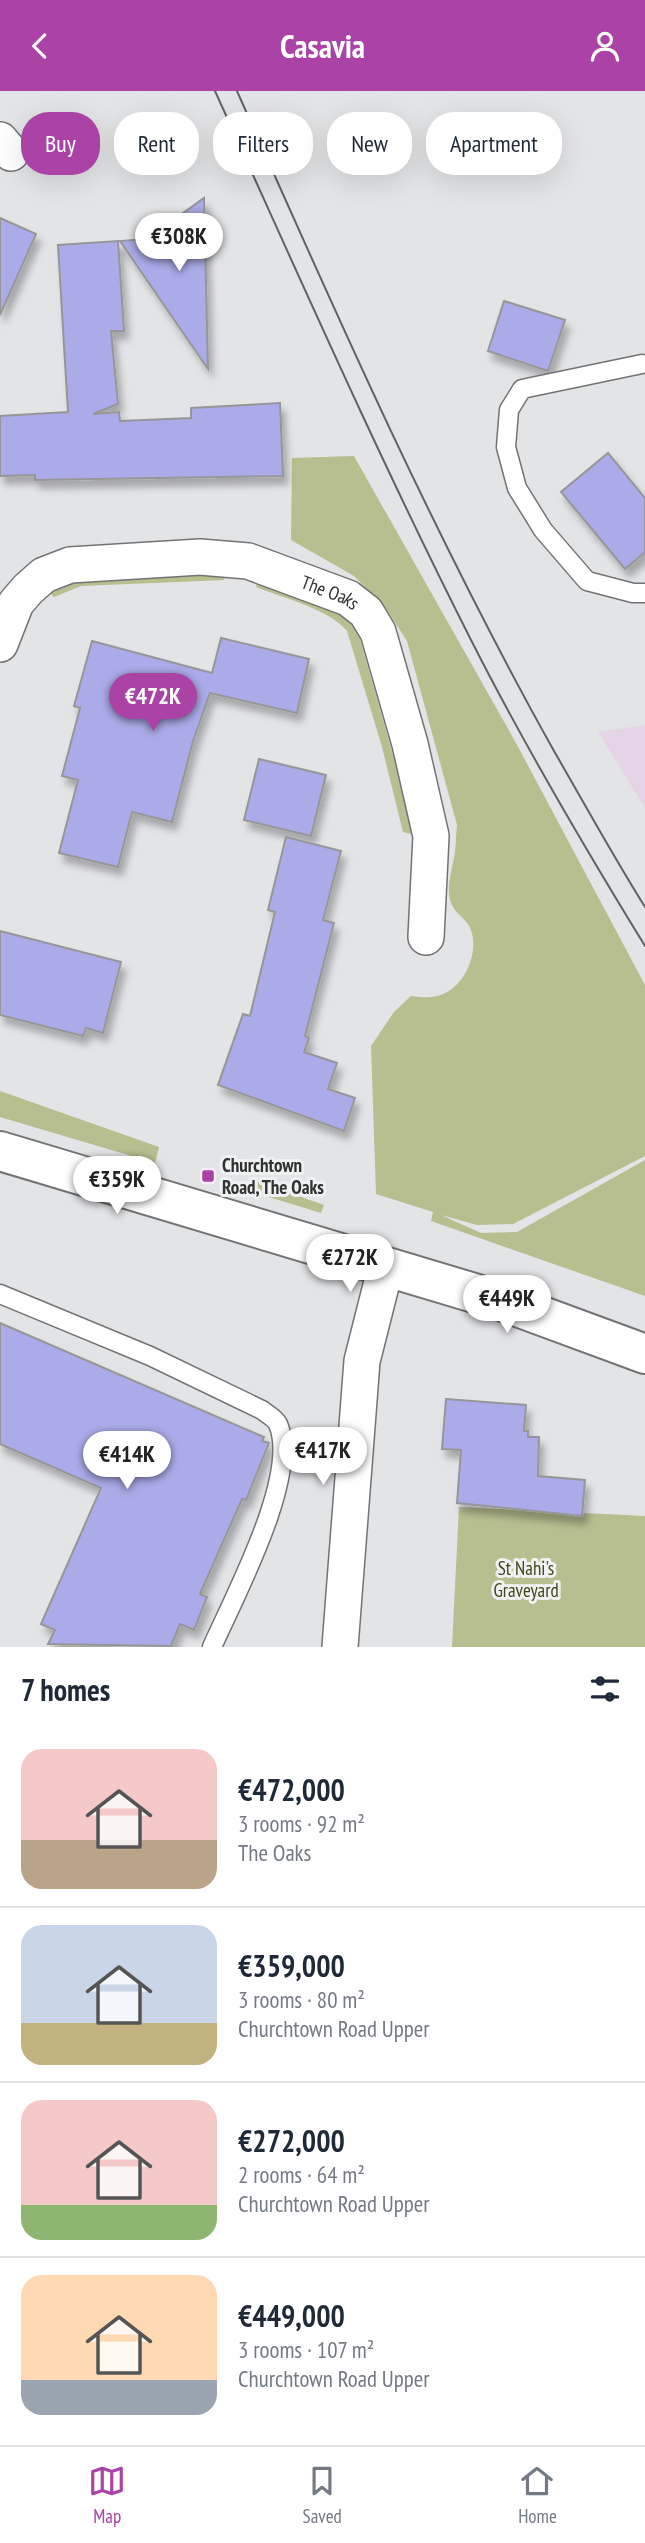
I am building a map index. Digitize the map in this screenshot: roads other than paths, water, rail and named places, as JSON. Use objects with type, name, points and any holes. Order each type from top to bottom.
[{"type":"main road","points":[[0,1151],[504,1302],[645,1354]]},
{"type":"street","name":"The Oaks","points":[[0,644],[16,603],[28,589],[44,575],[69,565],[200,557],[231,558],[248,561],[348,598],[366,612],[378,632],[410,744],[431,836],[426,937]]},
{"type":"street","points":[[340,1647],[362,1361],[386,1266]]},
{"type":"lane","points":[[642,364],[522,389],[509,410],[506,447],[517,488],[543,530],[587,581],[633,593],[645,593]]},
{"type":"lane","points":[[0,1294],[150,1356],[262,1410],[277,1421],[283,1457],[276,1499],[212,1647]]},
{"type":"tram line","points":[[215,91],[371,434],[470,638],[554,793],[645,946]]},
{"type":"tram line","points":[[237,91],[349,342],[468,589],[554,751],[645,907]]},
{"type":"place","name":"Churchtown Road, The Oaks","points":[[208,1176]]},
{"type":"park label","name":"St Nahi's Graveyard","points":[[526,1579]]}]
